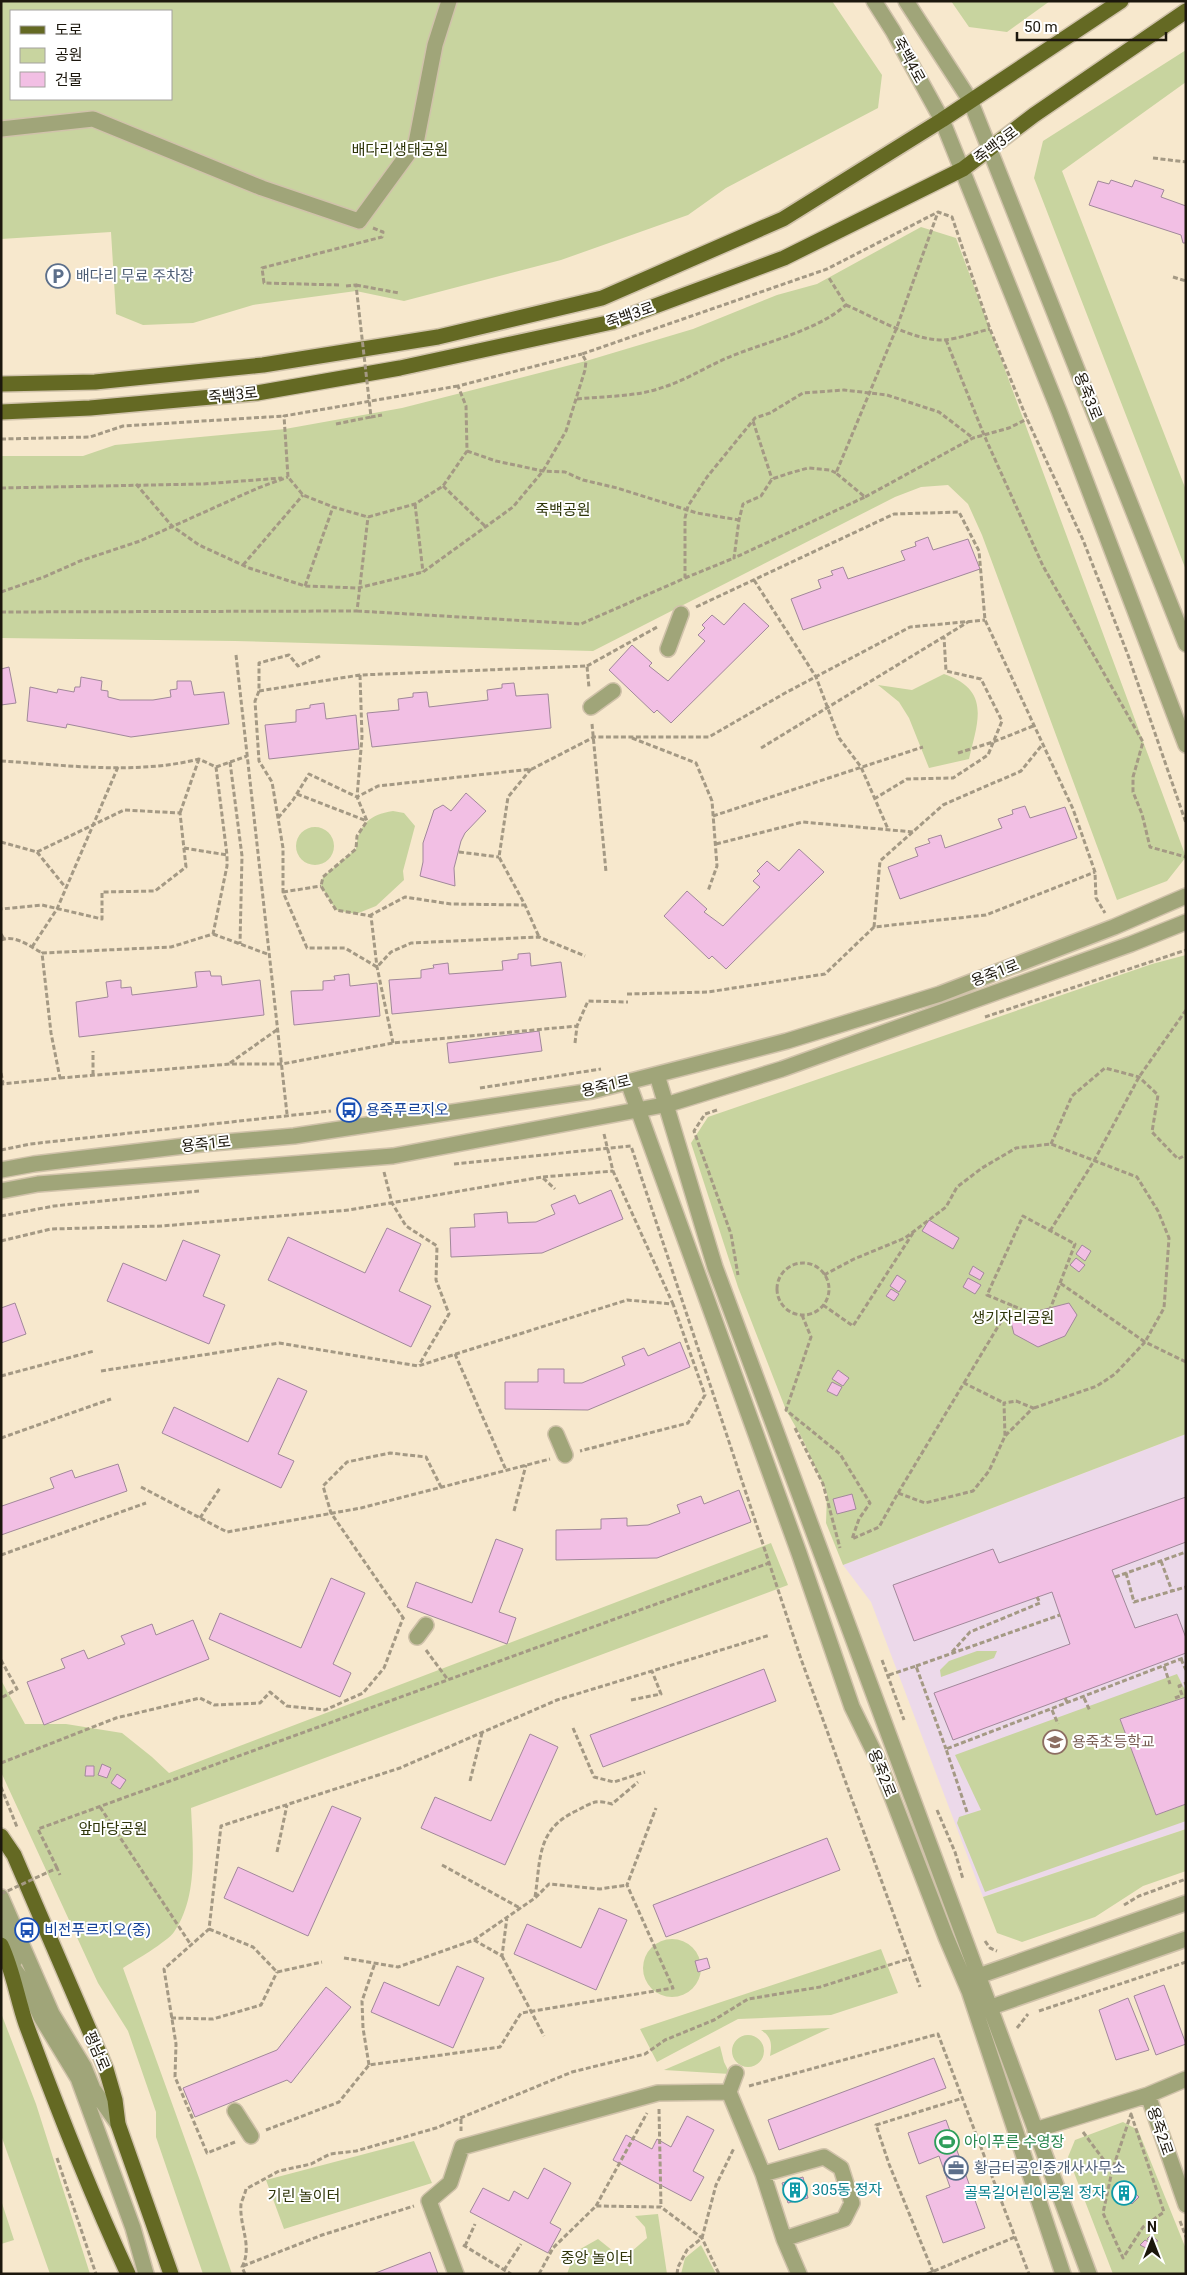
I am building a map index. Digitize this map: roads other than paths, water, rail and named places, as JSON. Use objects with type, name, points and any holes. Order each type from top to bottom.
[{"type":"main road","name":"죽백3로","points":[[1,384],[95,382],[264,365],[438,337],[602,298],[783,218],[942,120],[1121,1]]},
{"type":"main road","name":"죽백3로","points":[[1,412],[90,408],[257,394],[400,368],[612,322],[784,258],[963,169],[1034,115],[1186,11]]},
{"type":"main road","name":"평남로","points":[[1,1836],[14,1855],[106,2069],[115,2100],[118,2124],[171,2274]]},
{"type":"main road","points":[[1,1945],[9,1961],[29,2031],[74,2148],[128,2274]]},
{"type":"street","points":[[1,130],[93,119],[262,188],[359,221],[416,143],[435,45],[449,1]]},
{"type":"street","name":"죽백4로","points":[[874,1],[893,31],[942,120],[963,169],[1059,411],[1186,745]]},
{"type":"street","name":"죽백4로","points":[[906,1],[970,100],[990,149]]},
{"type":"street","name":"용죽3로","points":[[990,149],[1186,644]]},
{"type":"street","points":[[668,650],[681,614]]},
{"type":"street","points":[[591,707],[613,691]]},
{"type":"street","name":"용죽1로","points":[[1,1170],[34,1164],[201,1144],[294,1136],[592,1091],[787,1042],[940,994],[1114,927],[1186,896]]},
{"type":"street","points":[[1,1192],[38,1184],[394,1156],[666,1104],[782,1069],[1131,944],[1186,922]]},
{"type":"street","points":[[657,1074],[715,1267],[971,1983],[1036,2130],[1089,2274]]},
{"type":"street","name":"용죽2로","points":[[628,1082],[799,1554],[852,1707],[877,1758],[971,1983]]},
{"type":"street","points":[[556,1434],[565,1455]]},
{"type":"street","points":[[1,1895],[52,2014],[84,2067],[93,2089],[118,2124]]},
{"type":"street","points":[[971,1983],[1186,1903]]},
{"type":"street","points":[[1,1926],[41,2017],[78,2078],[133,2228],[146,2274]]},
{"type":"street","points":[[983,2010],[1186,1939]]},
{"type":"street","points":[[9,1961],[27,1988]]},
{"type":"street","points":[[983,2010],[1063,2274]]},
{"type":"street","points":[[736,2074],[729,2092],[763,2174],[784,2239],[799,2274]]},
{"type":"street","name":"용죽2로","points":[[1182,2211],[1148,2095],[1186,2079]]},
{"type":"street","points":[[456,2274],[429,2202],[450,2183],[462,2147],[658,2093],[729,2092]]},
{"type":"street","points":[[1036,2130],[1148,2095]]},
{"type":"street","points":[[235,2110],[251,2136]]},
{"type":"street","points":[[763,2174],[824,2157],[841,2168],[852,2203],[844,2219],[784,2239]]},
{"type":"place","name":"배다리 무료 주차장","points":[[58,276]]},
{"type":"place","name":"용죽푸르지오","points":[[349,1110]]},
{"type":"place","name":"용죽초등학교","points":[[1055,1742]]},
{"type":"place","name":"비전푸르지오(중)","points":[[27,1930]]},
{"type":"place","name":"아이푸른 수영장","points":[[947,2142]]},
{"type":"place","name":"황금터공인중개사사무소","points":[[956,2168]]},
{"type":"place","name":"305동 정자","points":[[795,2190]]},
{"type":"place","name":"골목길어린이공원 정자","points":[[1124,2193]]},
{"type":"park label","name":"배다리생태공원","points":[[400,150]]},
{"type":"park label","name":"죽백공원","points":[[563,510]]},
{"type":"park label","name":"생기자리공원","points":[[1013,1318]]},
{"type":"park label","name":"앞마당공원","points":[[113,1829]]},
{"type":"park label","name":"기린 놀이터","points":[[304,2196]]},
{"type":"park label","name":"중앙 놀이터","points":[[597,2258]]}]
